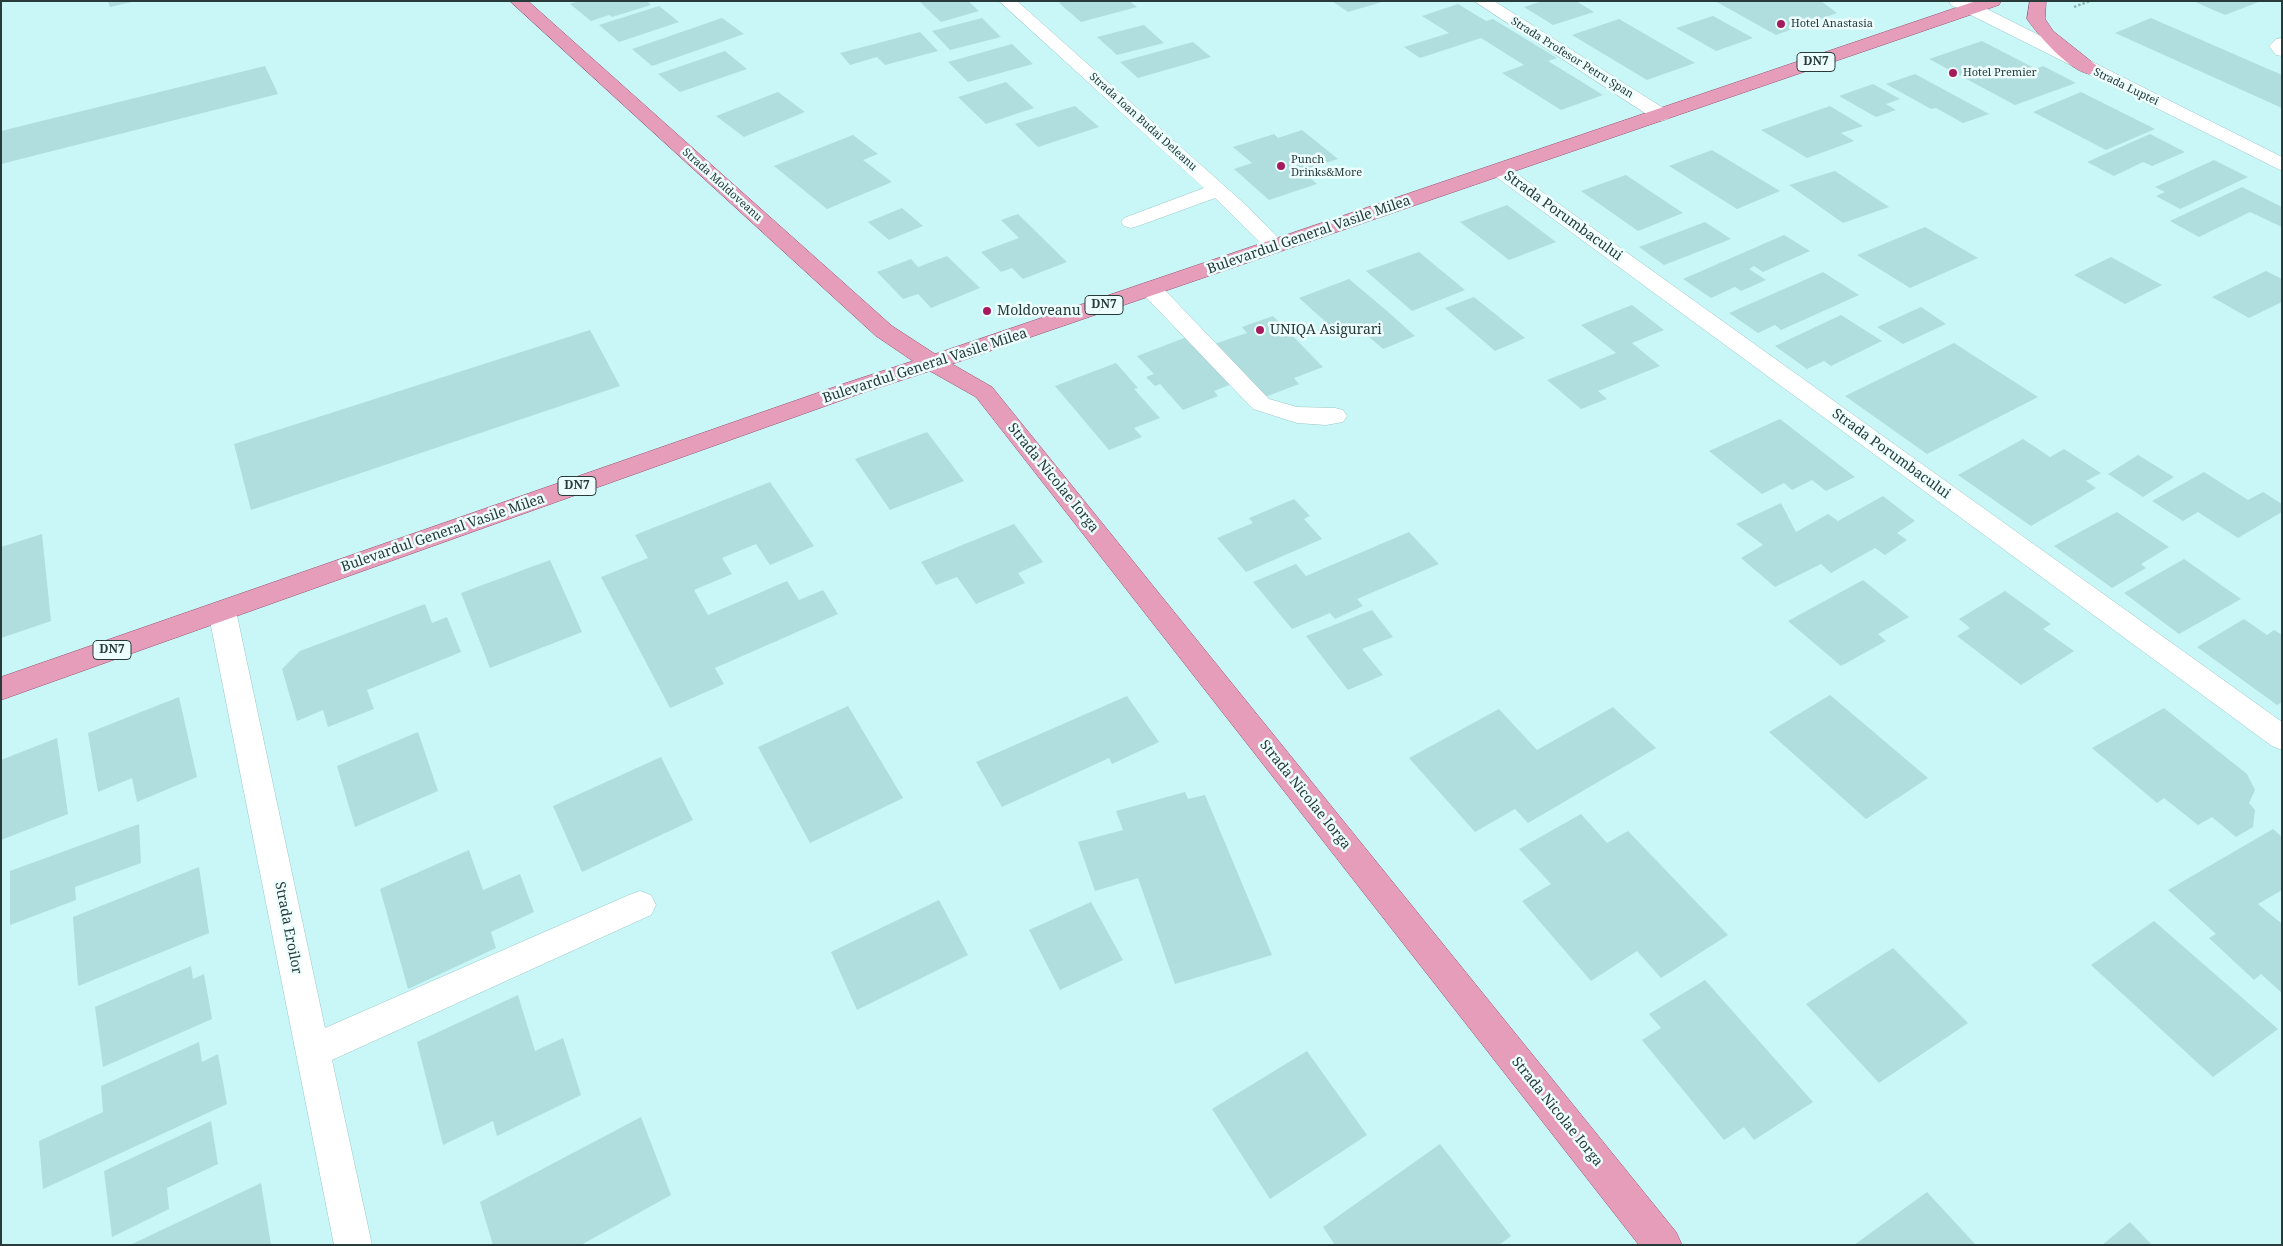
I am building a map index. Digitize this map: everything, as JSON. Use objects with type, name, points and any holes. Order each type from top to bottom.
[{"type":"main road","name":"Strada Moldoveanu","points":[[518,1],[884,331],[932,362]]},
{"type":"main road","name":"Bulevardul General Vasile Milea","points":[[1,688],[932,362],[1020,334],[1662,115],[1964,5],[1994,1]]},
{"type":"main road","points":[[2038,1],[2036,20],[2047,35],[2091,70]]},
{"type":"main road","name":"Strada Nicolae Iorga","points":[[932,362],[984,392],[1663,1245]]},
{"type":"street","name":"Strada Ioan Budai Deleanu","points":[[1007,1],[1218,190],[1276,246]]},
{"type":"street","name":"Strada Profesor Petru Șpan","points":[[1482,1],[1662,115]]},
{"type":"street","name":"Strada Luptei","points":[[1964,5],[2091,70],[2273,153],[2282,165]]},
{"type":"street","points":[[2282,43],[2278,46],[2282,51]]},
{"type":"street","name":"Strada Porumbacului","points":[[1499,170],[2282,738]]},
{"type":"street","points":[[1131,222],[1218,190]]},
{"type":"street","points":[[1151,289],[1262,404],[1271,409],[1309,416],[1334,416]]},
{"type":"street","name":"Strada Eroilor","points":[[222,611],[353,1245]]},
{"type":"street","points":[[313,1051],[640,905]]},
{"type":"building","points":[[108,1],[132,1],[132,2],[110,7]]},
{"type":"building","points":[[579,1],[647,1],[651,5],[612,17],[609,15],[591,21],[570,4]]},
{"type":"building","points":[[919,1],[968,1],[979,11],[941,22]]},
{"type":"building","points":[[1064,1],[1129,1],[1137,7],[1081,22],[1059,3]]},
{"type":"building","points":[[1332,1],[1382,1],[1382,2],[1348,12]]},
{"type":"building","points":[[1542,1],[1576,1],[1594,12],[1553,25],[1524,7]]},
{"type":"building","name":"Hotel Anastasia","points":[[1715,1],[1821,1],[1837,13],[1776,35]]},
{"type":"building","points":[[2193,1],[2261,1],[2225,15]]},
{"type":"building","points":[[1458,4],[1486,21],[1493,19],[1557,58],[1548,61],[1603,95],[1561,110],[1502,73],[1524,65],[1481,38],[1420,58],[1404,47],[1449,33],[1422,16]]},
{"type":"building","points":[[659,6],[679,22],[619,42],[599,25]]},
{"type":"building","points":[[1713,16],[1753,38],[1716,51],[1676,28]]},
{"type":"building","points":[[722,18],[744,34],[652,66],[632,49]]},
{"type":"building","points":[[982,18],[1001,37],[950,50],[932,31]]},
{"type":"building","points":[[2151,18],[2282,75],[2282,108],[2115,33]]},
{"type":"building","points":[[1619,19],[1695,63],[1647,80],[1572,35]]},
{"type":"building","points":[[1144,25],[1164,43],[1117,55],[1097,37]]},
{"type":"building","points":[[920,32],[938,51],[885,65],[877,57],[850,65],[840,53]]},
{"type":"building","points":[[1982,41],[2036,69],[2043,66],[2076,83],[2015,105],[1929,59]]},
{"type":"building","points":[[1193,42],[1211,57],[1138,78],[1120,62]]},
{"type":"building","points":[[1012,44],[1033,64],[968,82],[948,62]]},
{"type":"building","points":[[725,51],[747,69],[680,92],[658,74]]},
{"type":"building","points":[[265,66],[278,94],[1,164],[1,131]]},
{"type":"building","points":[[1915,74],[1989,114],[1963,123],[1936,108],[1931,109],[1886,84]]},
{"type":"building","points":[[1006,82],[1034,108],[986,124],[958,97]]},
{"type":"building","points":[[1873,84],[1900,99],[1886,104],[1896,110],[1876,117],[1839,96]]},
{"type":"building","points":[[778,92],[805,112],[744,137],[716,116]]},
{"type":"building","points":[[2081,92],[2155,129],[2106,150],[2033,112]]},
{"type":"building","points":[[1075,106],[1099,127],[1038,147],[1015,124]]},
{"type":"building","points":[[1830,106],[1863,126],[1841,133],[1854,141],[1807,158],[1761,130]]},
{"type":"building","name":"Punch Drinks&More","points":[[1302,130],[1338,159],[1310,168],[1316,173],[1308,176],[1317,184],[1269,200],[1234,169],[1252,163],[1233,147],[1274,134],[1278,138]]},
{"type":"building","points":[[2150,134],[2185,152],[2152,166],[2143,162],[2114,176],[2087,162]]},
{"type":"building","points":[[853,135],[878,154],[863,160],[892,182],[827,209],[774,166]]},
{"type":"building","points":[[1712,150],[1780,191],[1737,209],[1669,166]]},
{"type":"building","points":[[2214,160],[2248,177],[2180,209],[2156,196],[2165,192],[2155,187]]},
{"type":"building","points":[[1835,171],[1889,207],[1843,223],[1789,185]]},
{"type":"building","points":[[1626,175],[1683,213],[1638,231],[1581,191]]},
{"type":"building","points":[[2242,187],[2282,207],[2282,227],[2250,212],[2199,237],[2170,221]]},
{"type":"building","points":[[1507,205],[1556,242],[1509,260],[1460,222]]},
{"type":"building","points":[[902,208],[923,226],[889,240],[868,222]]},
{"type":"building","points":[[1018,214],[1067,262],[1023,279],[1012,268],[1001,272],[981,252],[1019,238],[1001,220]]},
{"type":"building","points":[[1705,222],[1731,239],[1664,265],[1639,247]]},
{"type":"building","points":[[1925,227],[1978,258],[1910,288],[1857,255]]},
{"type":"building","points":[[1784,235],[1810,251],[1763,272],[1754,266],[1749,269],[1766,280],[1741,291],[1735,287],[1711,298],[1683,279]]},
{"type":"building","points":[[1419,252],[1465,290],[1412,311],[1366,271]]},
{"type":"building","points":[[947,256],[980,288],[931,308],[918,294],[903,299],[877,272],[911,259],[918,267]]},
{"type":"building","points":[[2111,257],[2162,285],[2125,304],[2074,275]]},
{"type":"building","points":[[2266,271],[2282,279],[2282,302],[2249,318],[2212,297]]},
{"type":"building","points":[[1823,272],[1859,295],[1781,330],[1775,325],[1758,333],[1729,313]]},
{"type":"building","points":[[1349,279],[1415,336],[1383,349],[1354,324],[1336,331],[1299,298]]},
{"type":"building","points":[[1474,297],[1525,338],[1495,351],[1445,308]]},
{"type":"building","points":[[1632,305],[1664,330],[1632,343],[1660,366],[1598,391],[1607,399],[1581,409],[1547,380],[1616,353],[1581,325]]},
{"type":"building","points":[[1921,307],[1946,324],[1903,344],[1877,327]]},
{"type":"building","points":[[1841,315],[1882,341],[1831,366],[1824,361],[1807,369],[1775,346]]},
{"type":"building","points":[[1273,316],[1323,367],[1294,378],[1299,384],[1260,399],[1211,345],[1247,333],[1242,327]]},
{"type":"building","points":[[590,330],[620,386],[251,510],[234,444]]},
{"type":"building","points":[[1187,337],[1232,384],[1214,391],[1218,396],[1183,410],[1160,384],[1155,386],[1146,377],[1154,374],[1137,356]]},
{"type":"building","points":[[1954,343],[2038,397],[1927,454],[1845,396]]},
{"type":"building","points":[[1116,363],[1138,388],[1134,389],[1160,418],[1134,428],[1142,437],[1109,450],[1055,386]]},
{"type":"building","points":[[1780,419],[1855,477],[1826,491],[1812,480],[1792,490],[1784,483],[1762,494],[1709,451]]},
{"type":"building","points":[[927,432],[964,481],[890,510],[855,459]]},
{"type":"building","points":[[2023,439],[2050,457],[2064,449],[2101,473],[2086,481],[2096,488],[2031,526],[1958,475]]},
{"type":"building","points":[[2138,455],[2174,477],[2143,497],[2108,474]]},
{"type":"building","points":[[2204,472],[2248,500],[2263,492],[2282,504],[2282,512],[2238,538],[2198,512],[2183,521],[2152,501]]},
{"type":"building","points":[[770,482],[814,546],[770,565],[756,544],[722,558],[732,574],[694,590],[708,615],[787,581],[799,600],[823,590],[838,614],[715,668],[724,684],[670,708],[601,577],[648,558],[635,535]]},
{"type":"building","points":[[1883,496],[1915,521],[1897,533],[1907,540],[1885,555],[1875,548],[1831,573],[1821,564],[1775,587],[1741,558],[1763,545],[1736,524],[1781,503],[1796,532],[1828,514],[1838,521]]},
{"type":"building","points":[[1294,499],[1310,516],[1304,519],[1322,539],[1246,572],[1217,538],[1253,523],[1249,518]]},
{"type":"building","points":[[2117,512],[2169,547],[2141,564],[2146,568],[2112,588],[2054,546]]},
{"type":"building","points":[[1014,524],[1043,562],[1018,573],[1025,583],[976,604],[957,577],[936,585],[921,562]]},
{"type":"building","points":[[1409,532],[1439,564],[1357,599],[1363,606],[1335,619],[1330,613],[1292,629],[1253,582],[1296,564],[1306,576]]},
{"type":"building","points":[[42,534],[51,621],[1,638],[1,547]]},
{"type":"building","points":[[2184,559],[2241,599],[2179,634],[2124,593]]},
{"type":"building","points":[[550,560],[582,632],[490,668],[461,593]]},
{"type":"building","points":[[1863,580],[1909,617],[1878,634],[1886,641],[1841,666],[1788,621]]},
{"type":"building","points":[[2005,591],[2051,624],[2043,629],[2074,651],[2021,685],[1957,636],[1970,628],[1959,619]]},
{"type":"building","points":[[425,604],[432,623],[447,617],[461,652],[367,690],[374,709],[328,727],[323,710],[297,721],[282,669],[300,651]]},
{"type":"building","points":[[1372,610],[1393,637],[1362,649],[1383,675],[1348,690],[1306,636]]},
{"type":"building","points":[[2244,619],[2267,635],[2274,630],[2282,635],[2282,702],[2277,705],[2197,647]]},
{"type":"building","points":[[1830,695],[1928,778],[1866,819],[1769,732]]},
{"type":"building","points":[[1127,696],[1159,742],[1112,764],[1109,758],[1002,807],[976,762]]},
{"type":"building","points":[[179,697],[197,777],[137,802],[132,778],[98,792],[88,733]]},
{"type":"building","points":[[848,706],[903,798],[810,843],[758,747]]},
{"type":"building","points":[[1613,707],[1656,748],[1528,823],[1515,809],[1475,832],[1409,758],[1499,709],[1537,750]]},
{"type":"building","points":[[2164,708],[2247,774],[2255,790],[2249,803],[2255,810],[2253,827],[2236,837],[2212,817],[2198,825],[2164,798],[2157,803],[2092,748]]},
{"type":"building","points":[[418,732],[438,791],[355,827],[337,766]]},
{"type":"building","points":[[57,738],[68,814],[1,840],[1,760]]},
{"type":"building","points":[[661,757],[693,820],[582,872],[553,806]]},
{"type":"building","points":[[1185,792],[1188,799],[1205,795],[1272,955],[1175,984],[1138,878],[1095,891],[1078,842],[1123,830],[1116,811]]},
{"type":"building","points":[[1581,814],[1607,843],[1628,831],[1728,935],[1661,978],[1637,951],[1591,981],[1522,901],[1551,884],[1519,849]]},
{"type":"building","points":[[139,824],[141,863],[75,887],[76,900],[10,925],[10,871]]},
{"type":"building","points":[[2273,829],[2282,837],[2282,890],[2258,904],[2282,924],[2282,993],[2261,974],[2254,980],[2209,938],[2216,934],[2168,890]]},
{"type":"building","points":[[469,850],[483,890],[520,874],[534,912],[491,932],[496,948],[408,989],[380,889]]},
{"type":"building","points":[[199,867],[209,933],[78,986],[73,917]]},
{"type":"building","points":[[939,900],[968,955],[857,1010],[831,952]]},
{"type":"building","points":[[1091,902],[1123,960],[1060,990],[1029,930]]},
{"type":"building","points":[[2154,921],[2278,1029],[2213,1077],[2091,965]]},
{"type":"building","points":[[1893,948],[1968,1023],[1879,1083],[1806,1004]]},
{"type":"building","points":[[191,966],[193,979],[204,974],[212,1019],[103,1067],[95,1007]]},
{"type":"building","points":[[1705,980],[1813,1102],[1754,1140],[1744,1127],[1724,1140],[1642,1040],[1661,1028],[1649,1014]]},
{"type":"building","points":[[518,995],[535,1051],[563,1038],[581,1095],[497,1136],[493,1121],[443,1145],[417,1042]]},
{"type":"building","points":[[199,1042],[202,1062],[218,1054],[227,1104],[43,1189],[39,1141],[103,1112],[101,1086]]},
{"type":"building","points":[[1307,1051],[1367,1135],[1270,1199],[1212,1109]]},
{"type":"building","points":[[641,1117],[671,1195],[581,1245],[493,1245],[480,1202]]},
{"type":"building","points":[[211,1121],[218,1164],[167,1188],[169,1209],[112,1237],[104,1171]]},
{"type":"building","points":[[1440,1144],[1511,1236],[1499,1245],[1335,1245],[1323,1227]]},
{"type":"building","points":[[261,1183],[271,1245],[130,1245]]},
{"type":"building","points":[[1927,1192],[1976,1245],[1854,1245]]},
{"type":"building","points":[[2130,1222],[2152,1245],[2102,1245]]},
{"type":"place","name":"Hotel Anastasia","points":[[1781,24]]},
{"type":"place","name":"Hotel Premier","points":[[1953,73]]},
{"type":"place","name":"Punch Drinks&More","points":[[1281,166]]},
{"type":"place","name":"Moldoveanu","points":[[987,311]]},
{"type":"place","name":"UNIQA Asigurari","points":[[1260,330]]}]
